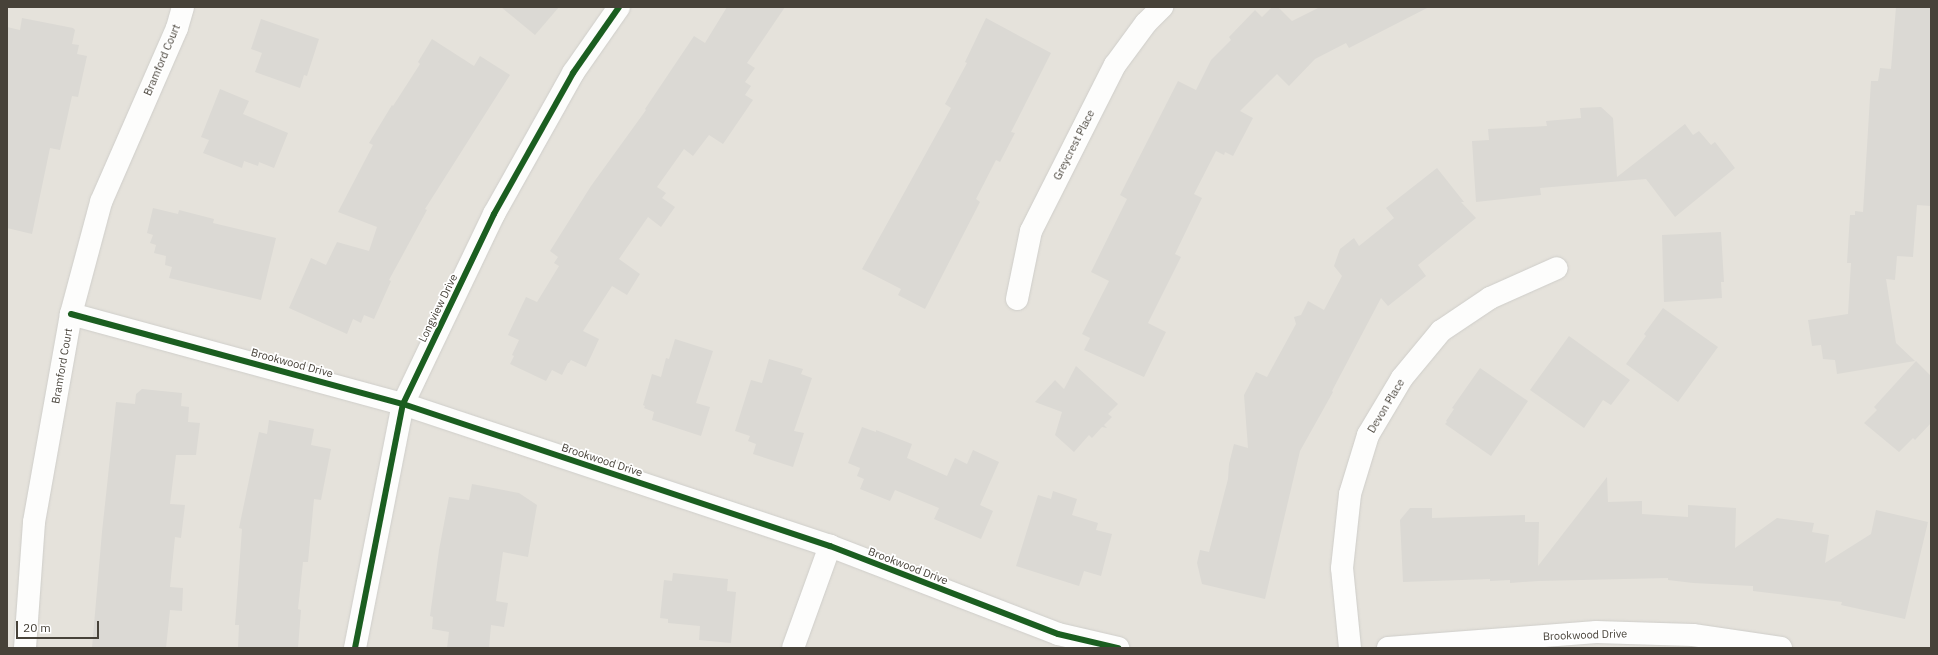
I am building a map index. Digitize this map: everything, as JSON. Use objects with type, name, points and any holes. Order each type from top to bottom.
[{"type":"street","name":"Bramford Court","points":[[25,648],[34,522],[71,314],[101,202],[177,28],[183,7]]},
{"type":"street","name":"Longview Drive","points":[[355,648],[403,404],[494,214],[573,72],[619,7]]},
{"type":"street","name":"Greycrest Place","points":[[1017,299],[1031,231],[1115,65],[1146,23],[1162,7]]},
{"type":"street","name":"Devon Place","points":[[1350,648],[1342,568],[1350,494],[1368,435],[1402,378],[1441,332],[1490,298],[1557,268]]},
{"type":"street","name":"Brookwood Drive","points":[[71,314],[403,404],[830,546],[1058,634],[1118,648]]},
{"type":"street","points":[[793,648],[830,546]]},
{"type":"street","name":"Brookwood Drive","points":[[1388,648],[1693,635],[1781,648]]},
{"type":"shaded area","points":[[7,7],[1931,7],[1931,648],[7,648]]},
{"type":"building","points":[[501,7],[559,7],[535,35]]},
{"type":"building","points":[[727,7],[785,7],[747,63],[755,68],[745,82],[751,86],[745,95],[753,100],[723,144],[709,135],[693,156],[684,149],[657,187],[666,193],[662,198],[675,207],[661,227],[648,217],[619,259],[640,274],[627,295],[612,286],[583,331],[599,339],[586,367],[571,360],[562,375],[552,370],[546,381],[510,364],[514,356],[512,355],[519,340],[508,335],[526,297],[537,302],[559,266],[554,263],[558,257],[550,251],[591,186],[646,110],[645,109],[694,36],[705,43]]},
{"type":"building","points":[[1272,7],[1278,7],[1292,21],[1320,7],[1429,7],[1349,48],[1346,43],[1315,59],[1289,86],[1277,74],[1240,111],[1253,118],[1233,156],[1225,152],[1224,155],[1216,151],[1194,194],[1202,198],[1175,254],[1181,257],[1148,323],[1166,332],[1144,377],[1084,350],[1090,338],[1082,334],[1109,281],[1091,272],[1127,199],[1120,195],[1178,81],[1196,90],[1211,60],[1231,40],[1229,37],[1255,10],[1262,17]]},
{"type":"building","points":[[1896,7],[1931,7],[1931,206],[1917,205],[1913,257],[1897,256],[1895,280],[1886,279],[1896,343],[1915,361],[1837,374],[1835,360],[1823,359],[1821,345],[1812,346],[1808,320],[1848,314],[1851,263],[1847,263],[1850,215],[1855,215],[1855,211],[1863,212],[1871,81],[1878,81],[1880,68],[1891,69]]},
{"type":"building","points":[[22,18],[73,28],[75,30],[72,44],[79,45],[77,54],[87,56],[78,97],[72,96],[60,150],[50,148],[32,234],[7,228],[7,27],[20,30]]},
{"type":"building","points":[[986,18],[1051,53],[1011,132],[1015,133],[1000,162],[996,160],[976,199],[980,202],[925,309],[898,295],[901,289],[862,269],[951,108],[945,104],[967,63],[965,62]]},
{"type":"building","points":[[261,19],[319,39],[307,76],[304,75],[300,88],[255,72],[262,53],[251,49]]},
{"type":"building","points":[[432,39],[474,66],[480,56],[510,75],[425,209],[427,210],[389,280],[391,281],[374,319],[364,315],[361,323],[353,319],[347,334],[289,308],[311,258],[326,265],[337,242],[369,251],[377,227],[338,212],[373,145],[369,143],[392,105],[393,106],[420,64],[418,62]]},
{"type":"building","points":[[220,89],[249,101],[243,114],[288,133],[274,168],[259,162],[258,166],[244,161],[242,168],[203,153],[209,140],[201,137]]},
{"type":"building","points":[[1601,107],[1613,118],[1617,177],[1685,124],[1693,135],[1699,131],[1711,145],[1715,142],[1735,168],[1675,217],[1646,179],[1540,188],[1541,195],[1476,202],[1472,141],[1489,140],[1488,129],[1547,126],[1546,121],[1581,118],[1580,108]]},
{"type":"building","points":[[1437,168],[1464,202],[1461,202],[1476,218],[1418,265],[1426,276],[1388,306],[1381,298],[1332,391],[1333,392],[1300,451],[1265,599],[1202,584],[1197,563],[1200,550],[1209,552],[1228,479],[1229,464],[1234,444],[1248,448],[1244,395],[1256,372],[1267,377],[1296,324],[1294,317],[1301,315],[1308,301],[1324,310],[1342,276],[1334,266],[1340,249],[1354,238],[1359,246],[1394,218],[1386,208]]},
{"type":"building","points":[[153,208],[178,214],[179,210],[214,219],[213,223],[276,238],[261,300],[169,278],[172,267],[165,265],[166,256],[154,253],[156,245],[150,243],[153,235],[147,233]]},
{"type":"building","points":[[1721,232],[1724,282],[1721,282],[1722,298],[1664,302],[1662,235]]},
{"type":"building","points":[[1663,308],[1718,347],[1678,402],[1626,364],[1646,336],[1644,334]]},
{"type":"building","points":[[1569,336],[1630,380],[1611,405],[1603,400],[1584,428],[1530,390]]},
{"type":"building","points":[[675,339],[713,351],[696,403],[710,407],[701,436],[652,420],[654,412],[644,408],[645,406],[643,405],[652,374],[661,377],[666,358],[669,359]]},
{"type":"building","points":[[769,359],[803,369],[801,374],[812,378],[794,431],[804,433],[793,467],[753,454],[756,444],[748,441],[750,436],[735,431],[751,380],[762,383]]},
{"type":"building","points":[[1916,361],[1931,376],[1931,423],[1915,440],[1913,438],[1899,452],[1864,423],[1877,410],[1874,407]]},
{"type":"building","points":[[1076,366],[1118,404],[1108,414],[1112,417],[1104,425],[1107,428],[1102,427],[1092,438],[1089,435],[1074,452],[1055,435],[1062,412],[1035,402],[1055,380],[1064,389]]},
{"type":"building","points":[[1480,368],[1528,401],[1491,456],[1445,424],[1454,409],[1452,408]]},
{"type":"building","points":[[142,389],[182,393],[181,406],[189,407],[188,422],[200,423],[196,455],[176,455],[170,504],[185,505],[181,538],[175,537],[170,587],[183,588],[182,611],[170,610],[166,648],[92,648],[102,532],[116,402],[135,404],[136,394]]},
{"type":"building","points":[[269,420],[314,429],[311,445],[331,449],[321,500],[314,499],[308,562],[303,562],[298,609],[301,610],[298,648],[238,648],[239,625],[235,625],[242,529],[239,528],[259,432],[267,434]]},
{"type":"building","points":[[862,427],[876,432],[876,430],[912,444],[907,458],[947,476],[955,458],[967,464],[973,450],[999,462],[980,505],[993,511],[981,539],[934,519],[939,508],[895,490],[890,501],[860,489],[864,479],[857,476],[860,468],[848,463]]},
{"type":"building","points":[[1607,477],[1608,502],[1642,501],[1642,514],[1688,517],[1688,505],[1736,508],[1735,548],[1777,518],[1814,523],[1812,532],[1829,535],[1825,563],[1871,534],[1876,510],[1928,522],[1905,619],[1841,605],[1842,602],[1753,591],[1753,586],[1693,583],[1668,580],[1668,578],[1510,583],[1510,580],[1490,581],[1490,579],[1403,582],[1400,520],[1410,508],[1432,508],[1432,518],[1525,515],[1525,522],[1539,522],[1538,566]]},
{"type":"building","points":[[472,484],[519,493],[537,505],[528,557],[503,552],[496,601],[508,603],[504,627],[491,625],[489,648],[447,648],[449,632],[432,629],[433,617],[430,616],[439,550],[449,497],[469,500]]},
{"type":"building","points":[[1053,491],[1077,499],[1072,515],[1098,523],[1096,530],[1112,534],[1101,576],[1084,571],[1079,586],[1016,566],[1038,495],[1051,499]]},
{"type":"building","points":[[673,573],[728,579],[727,591],[736,592],[731,643],[699,640],[700,626],[668,623],[668,619],[660,618],[664,580],[672,581]]},
{"type":"cycle path","points":[[355,648],[403,404],[494,214],[573,73],[619,7]]},
{"type":"cycle path","points":[[71,314],[403,404],[830,546],[1058,634],[1118,648]]}]
